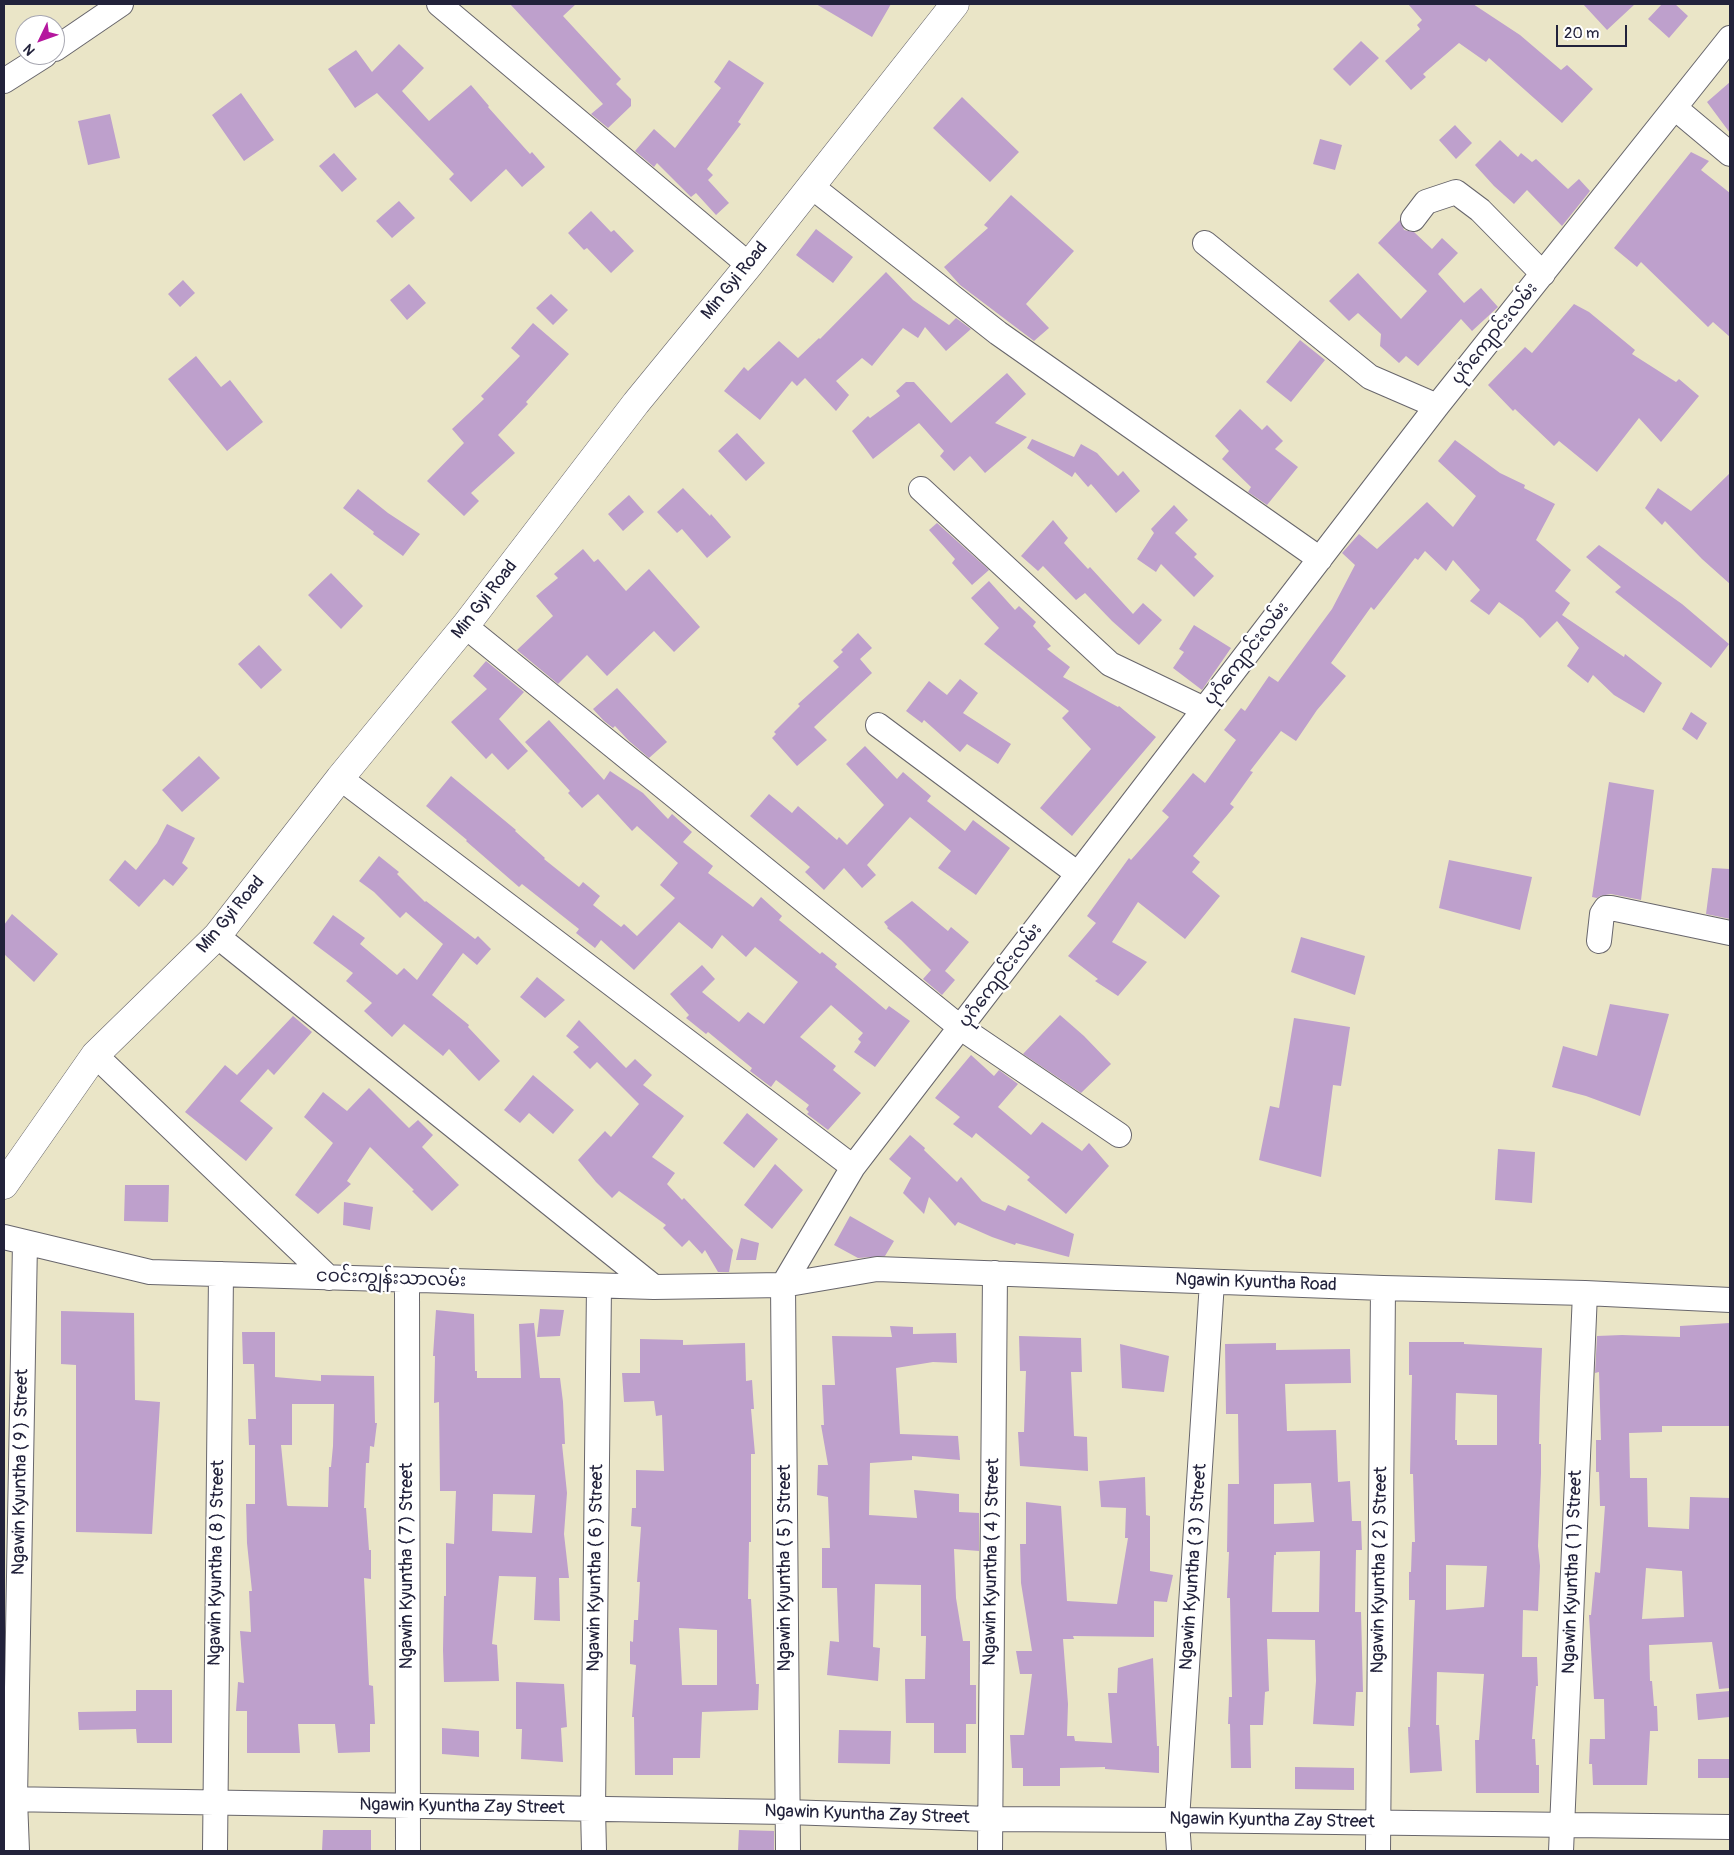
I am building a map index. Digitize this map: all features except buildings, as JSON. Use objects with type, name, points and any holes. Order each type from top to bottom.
[{"type":"main road","name":"Min Gyi Road","points":[[4,1185],[95,1055],[218,936],[340,778],[465,626],[636,403],[749,265],[955,4]]},
{"type":"street","points":[[65,41],[121,4]]},
{"type":"street","points":[[440,4],[749,265]]},
{"type":"street","name":"ပုဂံကျောင်းလမ်း","points":[[784,1285],[853,1167],[1437,406],[1730,38]]},
{"type":"street","points":[[4,81],[30,65]]},
{"type":"street","points":[[1675,108],[1730,154]]},
{"type":"street","points":[[812,186],[998,332],[1320,559]]},
{"type":"street","points":[[1413,219],[1426,202],[1456,192],[1480,210],[1543,274]]},
{"type":"street","points":[[1205,243],[1370,377],[1437,406]]},
{"type":"street","points":[[921,490],[1110,664],[1204,709]]},
{"type":"street","points":[[465,626],[961,1028],[1119,1135]]},
{"type":"street","points":[[878,725],[1078,874]]},
{"type":"street","points":[[340,778],[853,1167]]},
{"type":"street","points":[[1599,941],[1602,914],[1606,908],[1730,933]]},
{"type":"street","points":[[218,936],[654,1287]]},
{"type":"street","points":[[95,1055],[329,1278]]},
{"type":"street","name":"ငဝင်းကျွန်းသာလမ်း","points":[[14,1239],[150,1272],[599,1286],[784,1285]]},
{"type":"street","name":"Ngawin Kyuntha ( 9 ) Street","points":[[14,1239],[9,1799],[17,1851]]},
{"type":"street","name":"Ngawin Kyuntha Road","points":[[784,1285],[877,1269],[1383,1288],[1585,1293],[1730,1300]]},
{"type":"street","name":"Ngawin Kyuntha ( 8 ) Street","points":[[215,1851],[221,1274]]},
{"type":"street","name":"Ngawin Kyuntha ( 4 ) Street","points":[[990,1851],[995,1274]]},
{"type":"street","name":"Ngawin Kyuntha ( 7 ) Street","points":[[407,1280],[408,1851]]},
{"type":"street","name":"Ngawin Kyuntha ( 3 ) Street","points":[[1179,1851],[1177,1820],[1212,1282]]},
{"type":"street","name":"Ngawin Kyuntha ( 5 ) Street","points":[[784,1285],[788,1851]]},
{"type":"street","name":"Ngawin Kyuntha ( 6 ) Street","points":[[594,1851],[599,1286]]},
{"type":"street","name":"Ngawin Kyuntha ( 2 ) Street","points":[[1378,1851],[1383,1288]]},
{"type":"street","name":"Ngawin Kyuntha ( 1 ) Street","points":[[1561,1851],[1585,1293]]},
{"type":"street","name":"Ngawin Kyuntha Zay Street","points":[[9,1799],[787,1812],[990,1819],[1730,1827]]}]
